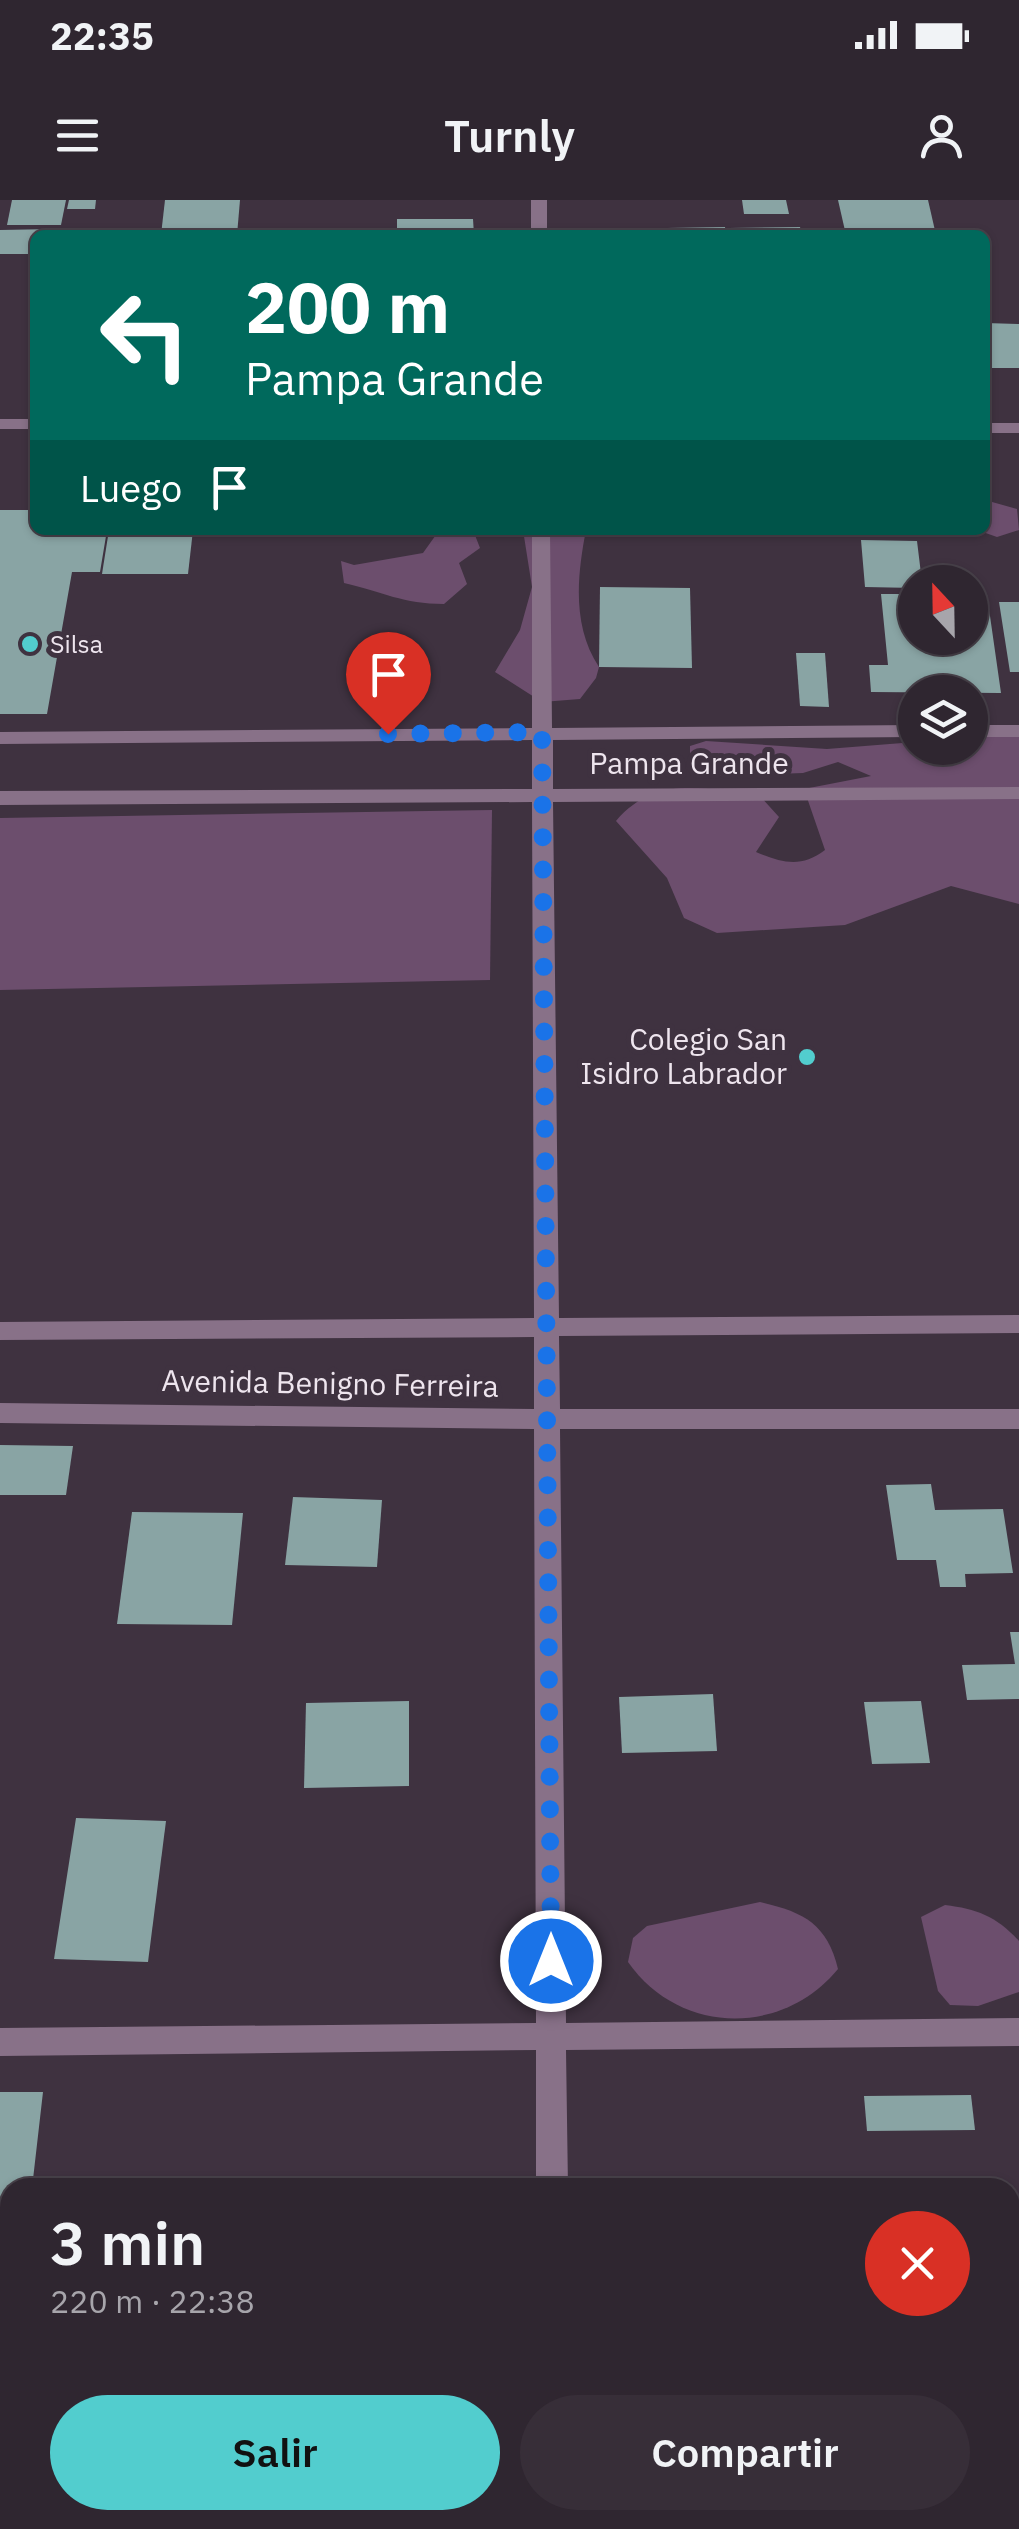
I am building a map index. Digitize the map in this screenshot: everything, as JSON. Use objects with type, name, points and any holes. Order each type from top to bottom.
[{"type":"street","points":[[539,200],[539,230]]},
{"type":"street","points":[[0,424],[30,424]]},
{"type":"street","points":[[990,428],[1019,428]]},
{"type":"street","points":[[541,535],[552,2178]]},
{"type":"street","points":[[988,731],[1019,730]]},
{"type":"street","name":"Pampa Grande","points":[[0,738],[898,731]]},
{"type":"street","name":"Pampa Grande","points":[[0,798],[1019,792]]},
{"type":"street","name":"Avenida Benigno Ferreira","points":[[0,1330],[1019,1324]]},
{"type":"street","name":"Avenida Benigno Ferreira","points":[[0,1413],[1019,1419]]},
{"type":"street","points":[[0,2042],[1019,2032]]},
{"type":"shaded area","points":[[990,501],[1017,509],[1019,530],[997,537],[990,535]]},
{"type":"shaded area","points":[[436,535],[475,535],[480,548],[459,563],[467,584],[444,604],[405,600],[344,583],[341,561],[354,565],[423,553]]},
{"type":"shaded area","points":[[524,535],[585,535],[579,600],[584,635],[599,667],[596,678],[580,699],[542,702],[495,672],[520,630],[532,587]]},
{"type":"shaded area","points":[[1019,735],[1019,904],[951,886],[845,925],[717,933],[684,918],[667,878],[616,821],[631,806],[665,791],[701,788],[760,796],[779,817],[756,852],[783,861],[800,861],[825,850],[804,789],[871,776],[838,762],[803,773],[719,776],[690,758],[690,746],[706,741],[827,749],[898,743],[898,765],[988,765],[988,737]]},
{"type":"shaded area","points":[[492,810],[490,980],[0,990],[0,818]]},
{"type":"shaded area","points":[[760,1902],[789,1910],[811,1922],[827,1941],[838,1969],[815,1991],[789,2007],[760,2016],[702,2014],[674,2003],[649,1986],[628,1962],[633,1938],[647,1926]]},
{"type":"shaded area","points":[[945,1905],[985,1915],[1019,1941],[1019,1992],[978,2006],[950,2005],[938,1991],[921,1917]]},
{"type":"building","points":[[12,200],[66,200],[61,225],[7,225]]},
{"type":"building","points":[[69,200],[96,200],[95,209],[67,209]]},
{"type":"building","points":[[165,200],[240,200],[237,230],[162,230]]},
{"type":"building","points":[[742,200],[786,200],[789,214],[744,214]]},
{"type":"building","points":[[838,200],[928,200],[935,230],[845,230]]},
{"type":"building","points":[[397,219],[473,219],[474,230],[397,230]]},
{"type":"building","points":[[725,227],[725,230],[667,230]]},
{"type":"building","points":[[800,227],[801,230],[729,230]]},
{"type":"building","points":[[55,229],[30,230],[30,254],[0,254],[0,230]]},
{"type":"building","points":[[990,323],[1019,324],[1019,368],[990,368]]},
{"type":"building","name":"Silsa","points":[[0,510],[30,510],[30,535],[106,535],[100,572],[72,572],[47,714],[0,714]]},
{"type":"building","points":[[108,535],[192,535],[188,574],[102,574]]},
{"type":"building","points":[[861,540],[917,541],[920,565],[898,565],[898,588],[865,587]]},
{"type":"building","points":[[600,587],[690,588],[692,668],[599,667]]},
{"type":"building","points":[[881,594],[898,594],[898,655],[988,655],[988,602],[1001,693],[988,693],[988,675],[898,675],[898,692],[871,692],[869,665],[888,665]]},
{"type":"building","points":[[999,602],[1019,602],[1019,672],[1010,672]]},
{"type":"building","points":[[796,653],[825,653],[829,707],[800,706]]},
{"type":"building","points":[[0,1445],[73,1446],[66,1495],[0,1495]]},
{"type":"building","points":[[931,1484],[935,1510],[1003,1509],[1013,1573],[965,1574],[966,1587],[940,1587],[936,1560],[897,1560],[886,1485]]},
{"type":"building","points":[[293,1497],[382,1500],[377,1567],[285,1565]]},
{"type":"building","points":[[132,1512],[243,1513],[232,1625],[117,1624]]},
{"type":"building","points":[[1010,1632],[1019,1632],[1019,1699],[967,1700],[962,1665],[1015,1664]]},
{"type":"building","points":[[713,1694],[717,1751],[622,1753],[619,1697]]},
{"type":"building","points":[[409,1701],[409,1786],[304,1788],[306,1703]]},
{"type":"building","points":[[921,1701],[930,1763],[872,1764],[864,1702]]},
{"type":"building","points":[[76,1818],[166,1821],[148,1962],[54,1959]]},
{"type":"building","points":[[0,2092],[43,2092],[33,2178],[0,2178]]},
{"type":"building","points":[[971,2095],[975,2130],[867,2131],[864,2096]]},
{"type":"place","name":"Silsa","points":[[30,644]]},
{"type":"place","name":"Colegio San Isidro Labrador","points":[[807,1057]]},
{"type":"route","points":[[388,734],[542,732],[551,1961]]}]
